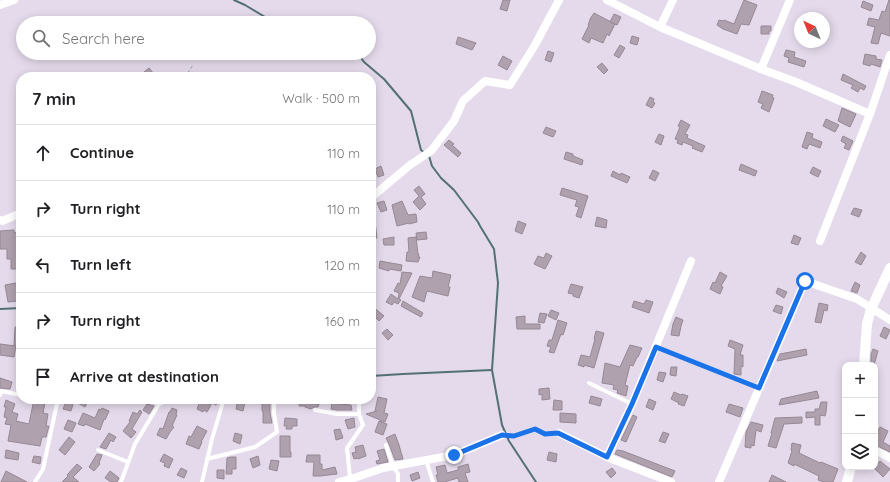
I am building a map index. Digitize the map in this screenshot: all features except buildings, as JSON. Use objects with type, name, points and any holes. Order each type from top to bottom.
[{"type":"street","points":[[0,5],[14,0]]},
{"type":"street","points":[[376,193],[410,165],[431,151],[454,121],[463,101],[485,81],[510,85],[535,45],[559,0]]},
{"type":"street","points":[[607,0],[660,27],[796,82],[870,114]]},
{"type":"street","points":[[660,27],[673,0]]},
{"type":"street","points":[[761,69],[790,0]]},
{"type":"street","points":[[820,241],[870,114],[890,55]]},
{"type":"street","points":[[0,220],[16,216]]},
{"type":"street","points":[[607,457],[632,404],[691,261]]},
{"type":"street","points":[[864,362],[867,324],[871,308],[890,268]]},
{"type":"street","points":[[719,482],[805,281],[857,300],[890,320]]},
{"type":"street","points":[[558,433],[607,457],[671,482]]},
{"type":"street","points":[[339,482],[353,479],[383,468],[454,455],[502,435]]},
{"type":"street","points":[[878,452],[890,458]]},
{"type":"street","points":[[847,482],[850,470]]},
{"type":"lane","points":[[656,347],[759,388]]},
{"type":"lane","points":[[589,384],[632,404]]},
{"type":"lane","points":[[0,395],[1,391],[16,394]]},
{"type":"lane","points":[[35,482],[43,469],[57,404]]},
{"type":"lane","points":[[120,482],[135,444],[159,404]]},
{"type":"lane","points":[[202,482],[222,404]]},
{"type":"lane","points":[[207,459],[255,447],[276,432],[274,404]]},
{"type":"lane","points":[[353,479],[347,448],[363,425],[359,404]]},
{"type":"lane","points":[[315,410],[337,414],[360,414]]},
{"type":"lane","points":[[502,435],[514,436],[535,429],[545,434],[558,433]]},
{"type":"lane","points":[[386,445],[393,466],[398,474],[398,482]]},
{"type":"lane","points":[[98,450],[128,462]]},
{"type":"lane","points":[[426,460],[433,482]]},
{"type":"path","points":[[188,72],[193,65]]},
{"type":"waterway","points":[[234,0],[263,16]]},
{"type":"waterway","points":[[363,60],[376,72]]},
{"type":"waterway","points":[[376,72],[384,79],[411,111],[421,150],[425,153]]},
{"type":"waterway","points":[[429,156],[432,166],[441,178],[454,190],[478,222],[494,249],[498,283],[492,370],[502,425],[509,441],[536,482]]},
{"type":"waterway","points":[[0,309],[16,308]]},
{"type":"waterway","points":[[376,376],[492,370]]},
{"type":"route","points":[[454,455],[502,435],[514,436],[535,429],[545,434],[558,433],[607,457],[632,404],[656,347],[759,388],[805,281]]}]
